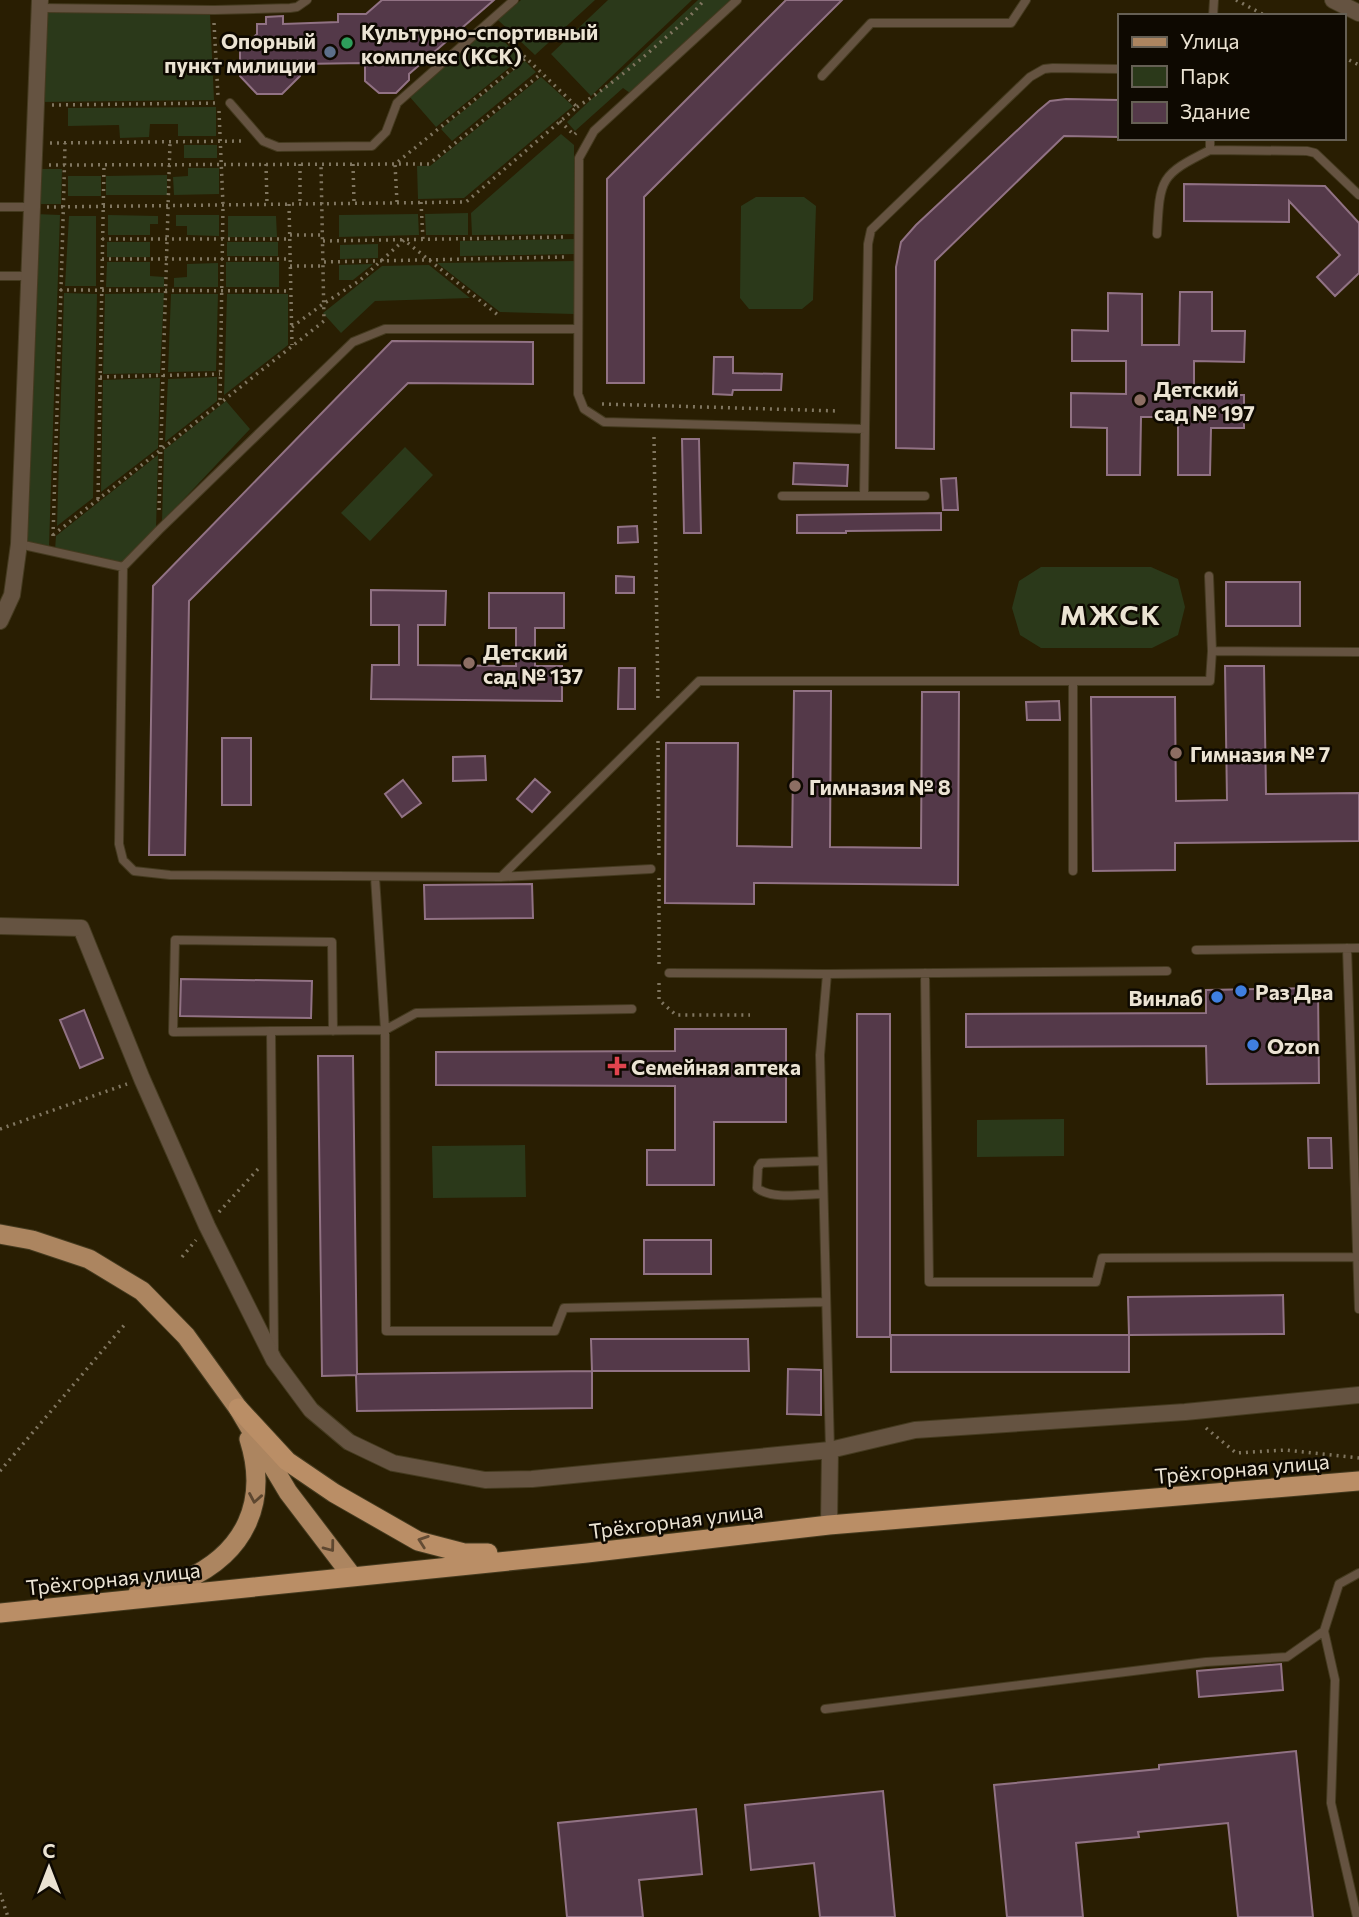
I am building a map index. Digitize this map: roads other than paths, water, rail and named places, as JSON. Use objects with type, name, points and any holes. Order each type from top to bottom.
[{"type":"highway","points":[[238,1408],[287,1461],[334,1493],[418,1541],[464,1553],[587,1553]]},
{"type":"highway","name":"Трёхгорная улица","points":[[0,1613],[587,1553],[829,1525],[1359,1481]]},
{"type":"main road","points":[[0,1234],[32,1240],[89,1259],[142,1291],[186,1336],[238,1408],[288,1492],[352,1576]]},
{"type":"main road","points":[[76,1605],[135,1594],[183,1581],[212,1566],[235,1544],[251,1517],[257,1488],[254,1457],[238,1408]]},
{"type":"street","points":[[1333,0],[1359,13]]},
{"type":"street","points":[[0,621],[12,595],[19,544],[40,4]]},
{"type":"street","points":[[0,926],[81,928],[142,1079],[206,1226],[274,1360],[311,1410],[349,1442],[393,1463],[485,1480],[532,1479],[830,1450],[915,1430],[1185,1412],[1359,1395]]},
{"type":"street","points":[[829,1525],[830,1450]]},
{"type":"lane","points":[[214,0],[214,10]]},
{"type":"lane","points":[[40,4],[169,5],[214,10],[290,9],[307,0]]},
{"type":"lane","points":[[230,103],[263,141],[278,147],[372,146],[386,132],[397,103],[514,0]]},
{"type":"lane","points":[[737,0],[594,131],[579,158],[578,394],[584,409],[604,422],[864,429]]},
{"type":"lane","points":[[822,76],[870,23],[1011,23],[1026,0]]},
{"type":"lane","points":[[864,496],[867,244],[871,230],[1030,77],[1044,69],[1053,68],[1118,69]]},
{"type":"lane","points":[[1210,140],[1210,150]]},
{"type":"lane","points":[[1157,234],[1159,197],[1167,178],[1174,169],[1210,150],[1315,153],[1359,195]]},
{"type":"lane","points":[[0,207],[31,207]]},
{"type":"lane","points":[[0,276],[29,276]]},
{"type":"lane","points":[[577,329],[385,329],[353,342],[123,567],[119,844],[123,860],[134,871],[152,874],[501,877],[655,872]]},
{"type":"lane","points":[[782,496],[925,496]]},
{"type":"lane","points":[[19,544],[123,567]]},
{"type":"lane","points":[[501,877],[699,681],[1210,681],[1212,651],[1209,576]]},
{"type":"lane","points":[[1212,651],[1358,652]]},
{"type":"lane","points":[[1073,681],[1073,871]]},
{"type":"lane","points":[[375,877],[385,1030],[386,1331],[555,1331],[564,1308],[825,1302]]},
{"type":"lane","points":[[333,1031],[332,942],[176,940],[173,1032],[333,1031],[385,1030],[416,1013],[632,1009]]},
{"type":"lane","points":[[1347,948],[1359,1309]]},
{"type":"lane","points":[[1196,950],[1359,948]]},
{"type":"lane","points":[[669,973],[1167,971]]},
{"type":"lane","points":[[925,973],[929,1282],[1096,1282],[1101,1258],[1357,1257]]},
{"type":"lane","points":[[827,974],[820,1055],[830,1450]]},
{"type":"lane","points":[[271,1031],[274,1360]]},
{"type":"lane","points":[[822,1161],[761,1163],[758,1168],[757,1188],[763,1193],[774,1195],[823,1194]]},
{"type":"lane","points":[[1357,1917],[1331,1802],[1335,1680],[1324,1631],[1339,1584],[1359,1573]]},
{"type":"lane","points":[[825,1709],[1206,1662],[1287,1657],[1324,1631]]},
{"type":"place","name":"Культурно-спортивный комплекс (КСК)","points":[[347,43]]},
{"type":"place","name":"Опорный пункт милиции","points":[[330,52]]},
{"type":"place","name":"Детский сад № 197","points":[[1140,400]]},
{"type":"place","name":"Детский сад № 137","points":[[469,663]]},
{"type":"place","name":"Гимназия № 7","points":[[1176,753]]},
{"type":"place","name":"Гимназия № 8","points":[[795,786]]},
{"type":"place","name":"Раз Два","points":[[1241,991]]},
{"type":"place","name":"Винлаб","points":[[1217,997]]},
{"type":"place","name":"Ozon","points":[[1253,1045]]},
{"type":"place","name":"Семейная аптека","points":[[617,1066]]},
{"type":"district","name":"МЖСК","points":[[1111,614]]}]
